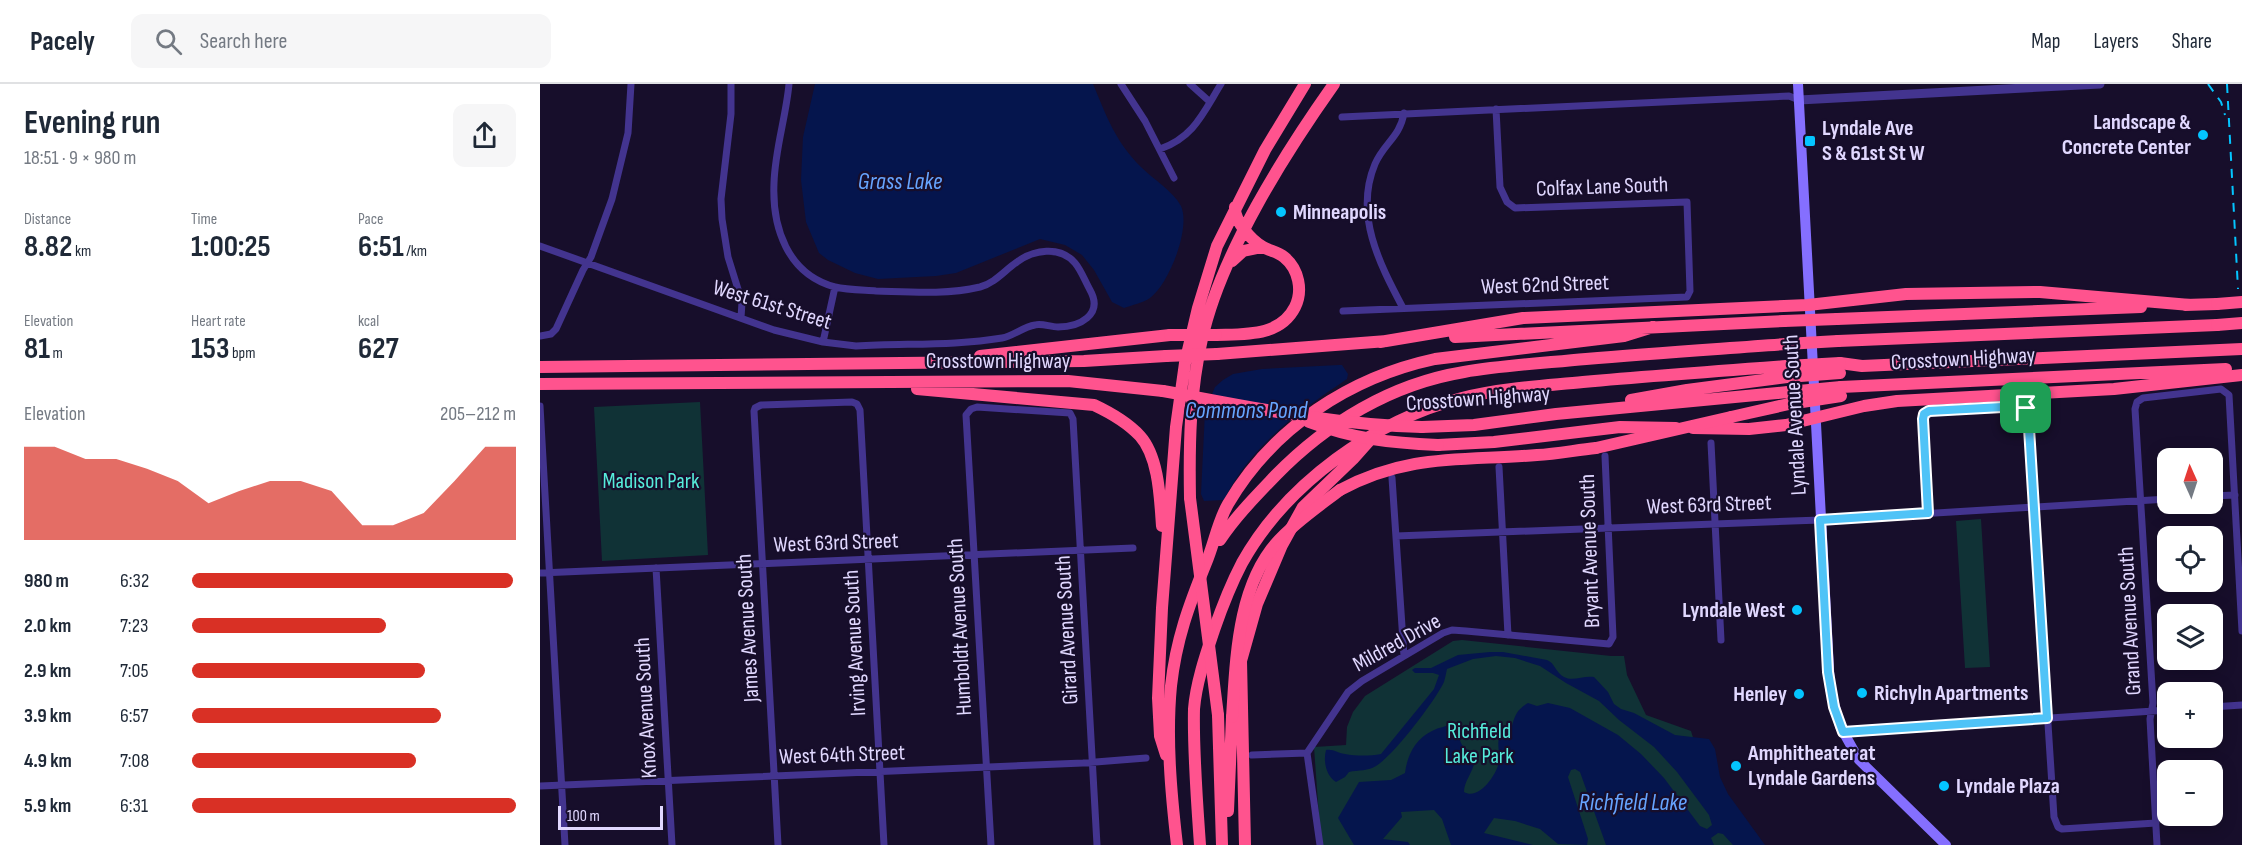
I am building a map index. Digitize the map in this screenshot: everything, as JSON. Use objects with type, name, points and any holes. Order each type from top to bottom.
[{"type":"highway","points":[[1170,764],[1160,736],[1158,688],[1176,427],[1185,363],[1207,275],[1217,246],[1265,150],[1305,84]]},
{"type":"highway","points":[[1225,845],[1218,715],[1191,498],[1189,438],[1195,375],[1212,302],[1245,230],[1285,160],[1334,84]]},
{"type":"highway","points":[[907,364],[1170,335],[1216,335],[1267,331],[1288,317],[1296,305],[1299,285],[1293,267],[1284,257],[1262,246],[1237,222],[1234,214],[1235,206]]},
{"type":"highway","points":[[1228,266],[1243,251],[1262,246]]},
{"type":"highway","points":[[1380,342],[1523,318],[1808,305],[1906,294],[2040,292],[2190,305]]},
{"type":"highway","name":"Crosstown Highway","points":[[540,365],[1084,361],[1653,327],[2242,303]]},
{"type":"highway","points":[[1207,562],[1228,528],[1247,504],[1295,455],[1344,417],[1407,387],[1462,372],[1510,366],[1786,344],[2242,323]]},
{"type":"highway","points":[[1177,845],[1170,764],[1171,687],[1178,638],[1191,597],[1207,562],[1227,505],[1255,466],[1289,430],[1331,399],[1366,380],[1406,365],[1435,359],[1624,336],[1653,327]]},
{"type":"highway","points":[[1200,845],[1194,707],[1206,654],[1222,607],[1242,563],[1269,524],[1288,502],[1328,465],[1376,434],[1418,413],[1460,399],[1507,389],[1862,366],[2242,349]]},
{"type":"highway","name":"Crosstown Highway","points":[[540,384],[1068,381],[1163,391],[1292,415],[1370,426],[1422,427],[1474,425],[1556,414],[1789,398],[1918,382],[2221,378],[2242,368]]},
{"type":"highway","points":[[1556,414],[1787,372]]},
{"type":"highway","points":[[1292,415],[1339,434],[1378,441],[1438,445],[1494,442],[1620,427],[1749,429],[1898,401],[2114,389],[2242,375]]},
{"type":"highway","points":[[844,382],[1094,405],[1114,415],[1141,437],[1158,477],[1163,539],[1162,608]]},
{"type":"highway","points":[[1225,845],[1236,655],[1244,609],[1258,572],[1277,542],[1301,519],[1340,490],[1378,472],[1416,463],[1600,452],[1731,417],[1789,398]]},
{"type":"highway","points":[[1245,845],[1241,661],[1257,604],[1282,545],[1304,507],[1376,434]]},
{"type":"highway","points":[[1170,845],[1175,825]]},
{"type":"main road","name":"Lyndale Avenue South","points":[[1798,84],[1828,672],[1834,707],[1843,732],[1859,760],[1946,845]]},
{"type":"street","points":[[540,336],[551,334],[556,329],[586,263],[591,257],[612,199],[628,133],[631,84]]},
{"type":"street","points":[[731,84],[731,114],[723,168],[722,209],[728,257],[742,302],[741,318]]},
{"type":"street","points":[[789,84],[774,183],[775,215],[784,248],[798,267],[835,287],[823,342]]},
{"type":"street","points":[[1121,84],[1145,121],[1174,178]]},
{"type":"street","points":[[1190,84],[1210,102]]},
{"type":"street","points":[[1160,149],[1174,144],[1196,126],[1221,84]]},
{"type":"street","points":[[1342,117],[1790,96],[1798,100],[1809,101],[2011,86],[2100,84]]},
{"type":"street","name":"Colfax Lane South","points":[[1496,109],[1500,187],[1507,202],[1515,207],[1687,202],[1690,291],[1687,297]]},
{"type":"street","points":[[1403,308],[1368,229],[1366,212],[1367,195],[1376,163],[1384,149],[1401,129],[1404,113]]},
{"type":"street","name":"West 61st Street","points":[[540,246],[774,330],[823,342],[856,346],[1004,338],[1036,324],[1058,327],[1083,322],[1092,315],[1095,306],[1094,296],[1074,262],[1062,253],[1046,251],[1030,254],[983,286],[961,291],[912,292],[835,287]]},
{"type":"street","name":"West 62nd Street","points":[[1343,311],[1687,297]]},
{"type":"street","points":[[2221,378],[2229,396],[2242,631]]},
{"type":"street","name":"Grand Avenue South","points":[[2157,845],[2135,409],[2137,402],[2143,398],[2221,378]]},
{"type":"street","name":"Irving Avenue South","points":[[755,408],[761,405],[857,404],[860,410],[884,845]]},
{"type":"street","points":[[540,406],[565,845]]},
{"type":"street","name":"James Avenue South","points":[[755,408],[753,416],[778,845]]},
{"type":"street","name":"Girard Avenue South","points":[[971,408],[1070,413],[1073,419],[1097,845]]},
{"type":"street","name":"Humboldt Avenue South","points":[[971,408],[966,414],[991,845]]},
{"type":"street","points":[[1928,513],[1924,414],[1929,411],[2026,408],[2054,817],[2058,827],[2068,829],[2156,823]]},
{"type":"street","points":[[1711,443],[1721,640]]},
{"type":"street","name":"Bryant Avenue South","points":[[1600,452],[1608,528],[1612,637],[1609,644]]},
{"type":"street","points":[[1499,467],[1508,635]]},
{"type":"street","points":[[1392,478],[1404,656]]},
{"type":"street","points":[[2223,496],[2235,495]]},
{"type":"street","name":"West 63rd Street","points":[[1396,536],[1820,520],[2157,500]]},
{"type":"street","name":"West 63rd Street","points":[[540,573],[1133,548]]},
{"type":"street","name":"Knox Avenue South","points":[[656,568],[672,845]]},
{"type":"street","name":"Mildred Drive","points":[[1307,753],[1348,692],[1362,681],[1452,630],[1609,644]]},
{"type":"street","points":[[2223,706],[2242,705]]},
{"type":"street","points":[[1843,732],[2157,711]]},
{"type":"street","points":[[1252,755],[1307,753],[1320,845]]},
{"type":"street","name":"West 64th Street","points":[[540,786],[1146,758]]},
{"type":"green space","name":"Madison Park","points":[[700,402],[708,555],[602,561],[594,407]]},
{"type":"green space","points":[[1981,519],[1990,667],[1965,668],[1956,521]]},
{"type":"green space","name":"Richfield Lake Park","points":[[1453,641],[1624,656],[1627,675],[1646,715],[1691,731],[1721,830],[1756,845],[1321,845],[1314,747],[1346,745],[1347,727],[1353,712],[1365,696]]},
{"type":"water","name":"Grass Lake","points":[[815,84],[1093,84],[1112,128],[1124,148],[1141,167],[1173,195],[1181,206],[1183,228],[1181,241],[1171,269],[1150,298],[1124,308],[1112,302],[1094,270],[1082,255],[1065,245],[1040,239],[956,273],[936,276],[878,279],[855,273],[828,260],[819,253],[806,222],[801,180],[803,137]]},
{"type":"water","name":"Commons Pond","points":[[1342,365],[1348,374],[1347,379],[1293,418],[1261,447],[1247,463],[1224,500],[1204,501],[1201,494],[1205,411],[1215,387],[1233,374],[1262,369]]},
{"type":"water","name":"Richfield Lake","points":[[1503,652],[1547,660],[1567,678],[1594,677],[1608,692],[1614,704],[1621,709],[1634,713],[1675,735],[1709,739],[1715,749],[1720,777],[1728,794],[1765,845],[1733,845],[1723,834],[1718,833],[1711,838],[1714,845],[1606,845],[1580,772],[1575,769],[1571,770],[1568,777],[1588,839],[1587,845],[1558,844],[1540,829],[1515,821],[1494,818],[1484,833],[1533,845],[1451,845],[1442,819],[1434,810],[1401,812],[1402,817],[1383,839],[1408,842],[1410,845],[1354,845],[1338,818],[1359,782],[1391,780],[1405,773],[1410,754],[1417,743],[1426,734],[1454,722],[1458,723],[1461,744],[1474,755],[1474,765],[1464,792],[1476,793],[1486,785],[1498,767],[1500,736],[1504,730],[1512,726],[1517,712],[1528,703],[1537,706],[1548,703],[1570,708],[1618,735],[1641,754],[1664,778],[1700,826],[1707,829],[1712,825],[1709,815],[1677,772],[1654,747],[1599,701],[1540,666],[1515,658],[1496,656],[1473,659],[1447,669],[1444,682],[1432,702],[1403,740],[1384,760],[1370,769],[1349,772],[1336,782],[1330,776],[1325,763],[1326,750],[1354,755],[1381,754],[1434,689],[1439,675],[1415,673],[1412,670],[1431,668],[1458,655]]},
{"type":"railway","points":[[2208,84],[2221,102],[2225,115]]},
{"type":"railway","points":[[2227,84],[2238,289]]},
{"type":"place","name":"Landscape & Concrete Center","points":[[2203,135]]},
{"type":"place","name":"Lyndale Ave S & 61st St W","points":[[1810,141]]},
{"type":"place","name":"Minneapolis","points":[[1281,212]]},
{"type":"place","name":"Lyndale West","points":[[1797,610]]},
{"type":"place","name":"Richyln Apartments","points":[[1862,693]]},
{"type":"place","name":"Henley","points":[[1799,694]]},
{"type":"place","name":"Amphitheater at Lyndale Gardens","points":[[1736,766]]},
{"type":"place","name":"Lyndale Plaza","points":[[1944,786]]},
{"type":"route","points":[[2021,406],[2026,408],[2047,718],[1843,732],[1834,707],[1828,672],[1820,520],[1928,513],[1924,414],[1929,411],[2021,406]]}]
